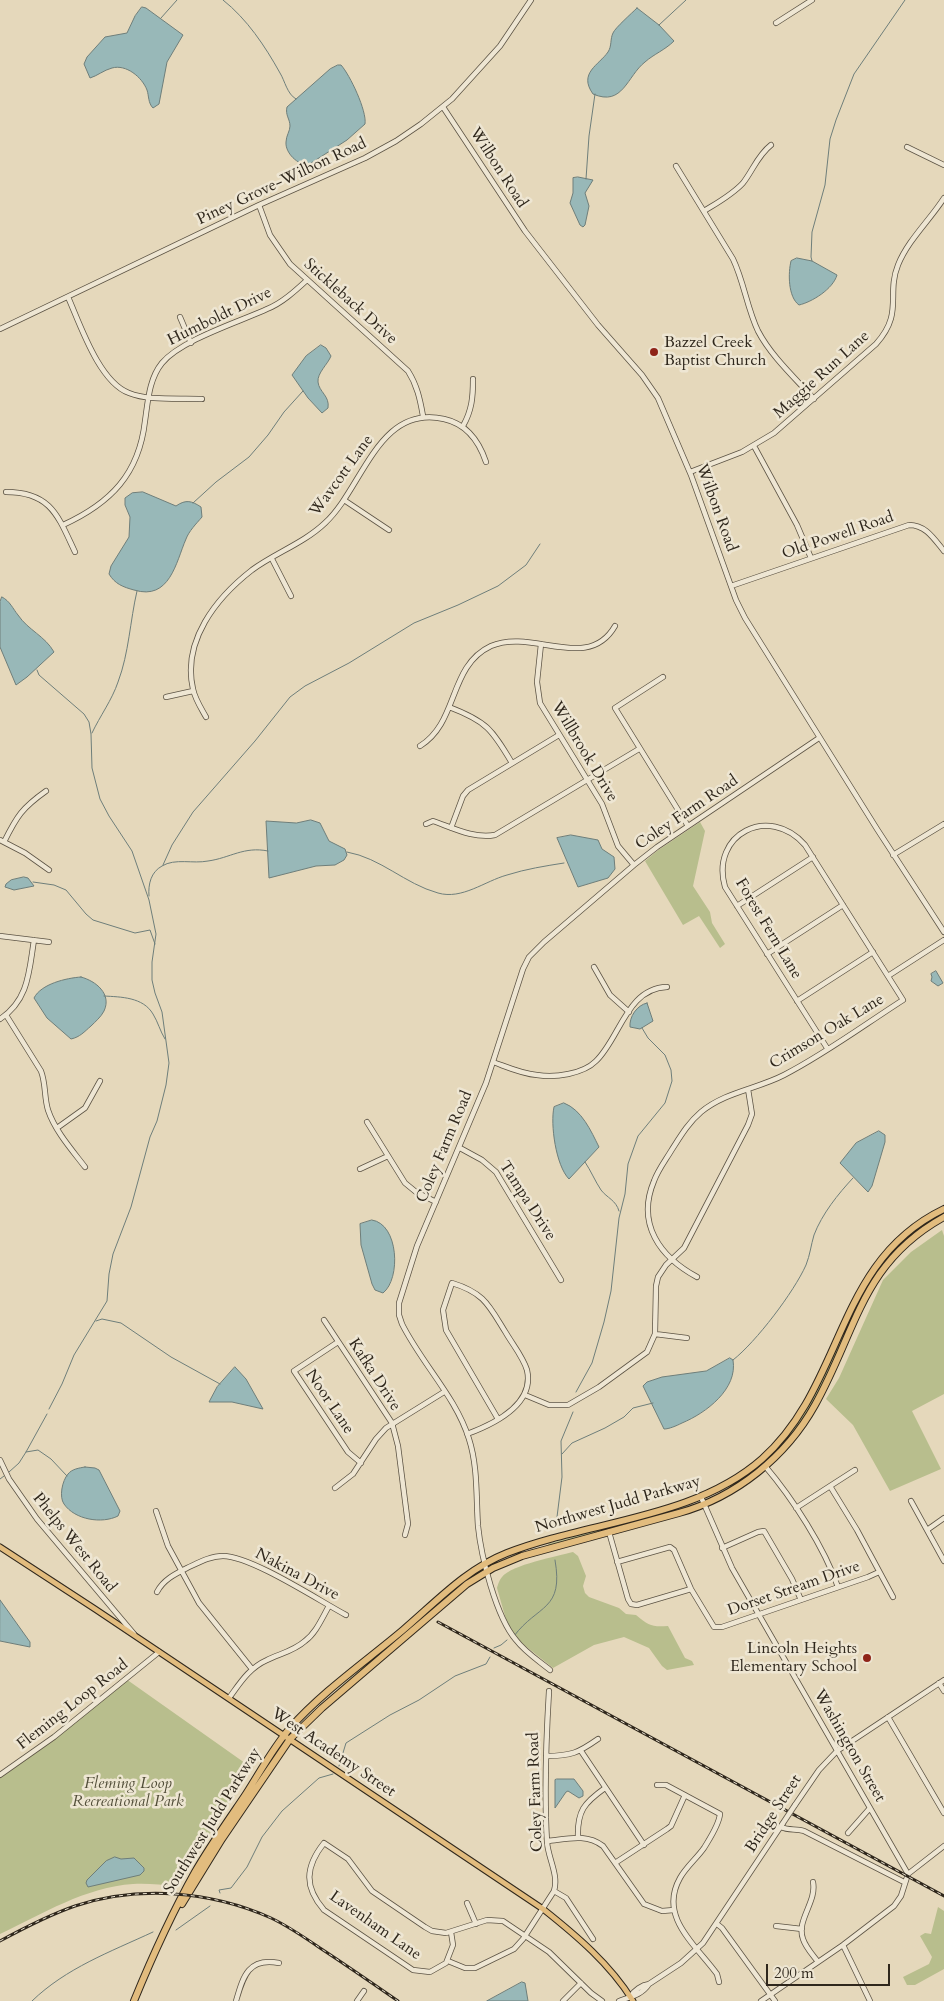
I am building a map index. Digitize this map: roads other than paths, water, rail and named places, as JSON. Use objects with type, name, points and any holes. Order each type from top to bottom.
[{"type":"highway","name":"Northwest Judd Parkway","points":[[287,1737],[320,1699],[456,1583],[485,1563],[503,1554],[528,1546],[679,1505],[730,1482],[751,1468],[784,1436],[798,1418],[811,1396],[858,1294],[872,1270],[884,1254],[902,1237],[925,1219],[944,1209]]},
{"type":"highway","name":"Northwest Judd Parkway","points":[[287,1737],[409,1636],[460,1590],[487,1571],[522,1556],[686,1511],[733,1489],[766,1466],[786,1446],[812,1410],[866,1294],[880,1272],[895,1254],[913,1238],[944,1217]]},
{"type":"highway","name":"Southwest Judd Parkway","points":[[134,2001],[183,1894],[209,1849],[287,1737]]},
{"type":"main road","name":"West Academy Street","points":[[0,1547],[543,1909],[594,1952],[632,1999]]},
{"type":"street","name":"Piney Grove-Wilbon Road","points":[[0,329],[388,146],[443,108],[494,54],[531,0]]},
{"type":"street","points":[[776,23],[812,0]]},
{"type":"street","name":"Wilbon Road","points":[[443,108],[525,231],[581,304],[652,389],[663,408],[690,472],[745,618],[893,855],[944,932]]},
{"type":"street","points":[[704,212],[737,189],[763,151],[771,145]]},
{"type":"street","points":[[907,147],[944,165]]},
{"type":"street","points":[[676,166],[737,266],[758,330],[769,348],[814,399]]},
{"type":"street","name":"Maggie Run Lane","points":[[690,472],[754,446],[774,433],[871,349],[884,335],[893,312],[894,276],[898,265],[905,251],[944,198]]},
{"type":"street","name":"Stickleback Drive","points":[[259,206],[270,235],[283,256],[408,371],[414,380],[419,394],[423,416]]},
{"type":"street","name":"Humboldt Drive","points":[[63,525],[82,516],[108,499],[120,486],[132,467],[143,440],[148,397],[154,376],[168,356],[191,343],[267,310],[281,302],[307,280]]},
{"type":"street","points":[[68,297],[103,370],[116,385],[128,393],[148,397],[202,399]]},
{"type":"street","points":[[180,317],[191,343]]},
{"type":"street","points":[[473,379],[473,397],[470,413],[463,426],[480,447],[486,462]]},
{"type":"street","name":"Wavcott Lane","points":[[206,717],[193,691],[191,664],[194,646],[202,625],[213,609],[253,570],[319,528],[330,518],[385,438],[395,428],[407,420],[423,416],[446,419],[463,426]]},
{"type":"street","points":[[754,446],[797,525],[811,558]]},
{"type":"street","points":[[6,492],[22,492],[36,496],[51,508],[63,525],[75,552]]},
{"type":"street","points":[[344,500],[389,530]]},
{"type":"street","name":"Old Powell Road","points":[[732,586],[909,525],[925,530],[944,551]]},
{"type":"street","points":[[272,559],[291,596]]},
{"type":"street","points":[[420,746],[431,739],[438,731],[464,670],[484,650],[504,642],[524,640],[578,649],[589,648],[611,634],[616,626]]},
{"type":"street","name":"Willbrook Drive","points":[[541,644],[537,682],[540,703],[602,804],[618,846],[634,865]]},
{"type":"street","points":[[663,677],[615,708],[688,826]]},
{"type":"street","points":[[166,696],[193,691]]},
{"type":"street","points":[[449,707],[471,715],[486,725],[498,738],[512,763]]},
{"type":"street","points":[[451,828],[463,796],[468,790],[559,735]]},
{"type":"street","name":"Coley Farm Road","points":[[550,1670],[522,1647],[512,1636],[502,1615],[487,1571],[480,1539],[475,1468],[467,1434],[444,1392],[405,1331],[399,1311],[400,1299],[410,1266],[460,1148],[493,1062],[520,977],[529,957],[634,865],[688,826],[819,738]]},
{"type":"street","points":[[426,824],[432,821],[475,836],[486,837],[496,835],[639,749]]},
{"type":"street","points":[[46,791],[26,806],[16,817],[2,841],[25,852],[49,870]]},
{"type":"street","points":[[893,855],[944,824]]},
{"type":"street","name":"Forest Fern Lane","points":[[828,1048],[725,887],[722,867],[724,856],[728,847],[741,833],[756,826],[779,826],[799,839],[813,857],[903,1000]]},
{"type":"street","points":[[737,906],[813,857]]},
{"type":"street","points":[[767,954],[842,905]]},
{"type":"street","points":[[0,936],[49,942]]},
{"type":"street","points":[[0,1019],[16,1006],[24,992],[34,940]]},
{"type":"street","points":[[888,976],[944,940]]},
{"type":"street","points":[[797,1001],[873,952]]},
{"type":"street","points":[[594,968],[610,995],[629,1012]]},
{"type":"street","points":[[493,1062],[538,1075],[564,1074],[584,1069],[600,1057],[640,998],[651,990],[667,987]]},
{"type":"street","name":"Crimson Oak Lane","points":[[697,1277],[671,1260],[657,1242],[650,1223],[648,1206],[654,1181],[683,1133],[697,1116],[721,1099],[782,1076],[903,1000]]},
{"type":"street","points":[[6,1015],[41,1071],[49,1113],[84,1167]]},
{"type":"street","points":[[57,1128],[85,1108],[100,1080]]},
{"type":"street","points":[[525,1395],[555,1406],[573,1403],[641,1358],[649,1348],[655,1334],[657,1281],[662,1269],[687,1243],[748,1126],[752,1114],[748,1089]]},
{"type":"street","points":[[367,1122],[408,1187],[436,1202]]},
{"type":"street","name":"Tampa Drive","points":[[460,1148],[482,1160],[496,1172],[561,1280]]},
{"type":"street","points":[[360,1169],[388,1156]]},
{"type":"street","points":[[467,1434],[498,1418],[515,1408],[525,1395],[528,1376],[525,1365],[489,1306],[474,1291],[452,1283],[443,1310],[446,1330],[498,1418]]},
{"type":"street","name":"Kafka Drive","points":[[324,1320],[392,1424],[398,1446],[408,1524],[405,1535]]},
{"type":"street","points":[[655,1334],[687,1338]]},
{"type":"street","name":"Noor Lane","points":[[338,1342],[294,1371],[348,1452],[361,1463]]},
{"type":"street","points":[[335,1488],[353,1474],[376,1439],[392,1424],[444,1392]]},
{"type":"street","name":"Phelps West Road","points":[[0,1460],[9,1479],[37,1519],[136,1637]]},
{"type":"street","points":[[766,1466],[796,1508],[821,1550],[838,1587]]},
{"type":"street","points":[[796,1508],[855,1470]]},
{"type":"street","points":[[830,1486],[857,1530],[893,1596]]},
{"type":"street","name":"Washington Street","points":[[700,1497],[722,1548],[758,1614],[908,1874]]},
{"type":"street","points":[[911,1501],[944,1561]]},
{"type":"street","points":[[156,1511],[168,1546],[199,1603],[252,1669]]},
{"type":"street","points":[[927,1530],[944,1518]]},
{"type":"street","points":[[609,1532],[631,1604],[637,1605],[691,1589]]},
{"type":"street","points":[[722,1548],[758,1532],[764,1532],[792,1579],[801,1600]]},
{"type":"street","name":"Dorset Stream Drive","points":[[617,1562],[670,1547],[674,1550],[691,1589],[714,1627],[722,1627],[879,1572]]},
{"type":"street","name":"Nakina Drive","points":[[158,1592],[162,1583],[181,1571],[210,1558],[221,1556],[238,1558],[346,1615]]},
{"type":"street","points":[[229,1698],[252,1669],[264,1661],[296,1648],[311,1636],[329,1606]]},
{"type":"street","name":"Fleming Loop Road","points":[[0,1775],[54,1737],[159,1652]]},
{"type":"street","points":[[942,1681],[944,1691]]},
{"type":"street","name":"Bridge Street","points":[[619,2001],[632,1999],[649,1984],[681,1963],[698,1949],[717,1924],[819,1770],[837,1751],[942,1681]]},
{"type":"street","name":"Coley Farm Road","points":[[549,1691],[546,1756],[547,1840],[555,1876],[554,1891]]},
{"type":"street","points":[[888,1717],[944,1813]]},
{"type":"street","points":[[546,1756],[570,1756],[598,1739]]},
{"type":"street","points":[[581,1751],[644,1845]]},
{"type":"street","points":[[656,1785],[666,1785],[720,1814],[705,1846],[679,1880],[675,1892],[674,1910],[682,1931],[717,1974],[719,1982]]},
{"type":"street","points":[[578,1838],[578,1824],[584,1806],[591,1798],[605,1788]]},
{"type":"street","points":[[616,1863],[671,1826],[685,1795]]},
{"type":"street","points":[[848,1832],[870,1808]]},
{"type":"street","points":[[782,1825],[788,1830],[797,1829],[804,1831],[904,1882]]},
{"type":"street","points":[[547,1840],[578,1838],[597,1841],[616,1863],[644,1904],[662,1911],[674,1910]]},
{"type":"street","name":"Lavenham Lane","points":[[448,1961],[443,1966],[430,1972],[412,1970],[324,1910],[313,1894],[309,1877],[312,1860],[324,1843],[348,1859],[366,1884],[379,1896],[425,1927],[439,1932],[451,1932]]},
{"type":"street","points":[[761,2001],[843,1946],[894,1906],[901,1896],[908,1874],[944,1846]]},
{"type":"street","points":[[813,1882],[815,1892],[802,1929],[805,1942],[818,1962]]},
{"type":"street","points":[[593,1939],[566,1898],[554,1891],[543,1909],[525,1935],[514,1949],[475,1968],[465,1968],[448,1961],[453,1945],[451,1932],[476,1924],[495,1920],[503,1921],[525,1935],[549,1952],[590,1994],[602,2001]]},
{"type":"street","points":[[467,1903],[476,1924]]},
{"type":"street","points":[[717,1924],[722,1928],[775,2001]]},
{"type":"street","points":[[776,1926],[802,1929]]},
{"type":"street","points":[[843,1946],[870,2001]]},
{"type":"street","points":[[236,2001],[242,1977],[249,1969],[258,1963],[279,1963]]},
{"type":"street","points":[[563,2001],[581,1983]]},
{"type":"street","points":[[357,2001],[364,1991]]},
{"type":"water","points":[[142,7],[183,35],[167,62],[159,104],[153,108],[150,104],[145,85],[133,73],[117,67],[90,78],[84,64],[87,57],[105,37],[127,33],[135,16]]},
{"type":"water","points":[[637,8],[659,25],[674,41],[645,62],[618,93],[603,97],[593,94],[589,87],[589,75],[608,52],[614,31]]},
{"type":"water","points":[[341,65],[345,70],[357,93],[365,124],[347,140],[308,165],[300,163],[293,158],[286,146],[290,126],[287,107],[330,69]]},
{"type":"water","points":[[573,178],[593,180],[585,193],[589,206],[583,227],[580,225],[570,203],[573,193]]},
{"type":"water","points":[[797,258],[812,261],[837,275],[827,290],[810,301],[799,305],[791,291],[789,278],[791,261]]},
{"type":"water","points":[[321,345],[326,348],[331,356],[318,379],[320,389],[326,397],[328,404],[328,408],[322,413],[308,398],[292,375],[306,356]]},
{"type":"water","points":[[143,492],[176,506],[186,502],[195,503],[201,507],[202,517],[187,536],[170,577],[164,585],[156,590],[146,592],[123,586],[117,583],[109,574],[111,566],[129,537],[130,517],[125,505],[125,498],[132,493]]},
{"type":"water","points":[[2,597],[54,652],[16,685],[0,647],[0,602]]},
{"type":"water","points":[[311,820],[320,823],[329,841],[345,849],[347,855],[344,860],[335,865],[316,866],[269,878],[266,821],[296,823]]},
{"type":"water","points":[[571,835],[598,840],[602,849],[614,857],[615,869],[608,878],[578,887],[557,838]]},
{"type":"water","points":[[28,878],[34,886],[14,890],[5,887],[11,880]]},
{"type":"water","points":[[936,971],[943,983],[938,986],[931,981],[931,974]]},
{"type":"water","points":[[81,977],[101,989],[106,999],[106,1005],[103,1013],[96,1021],[82,1034],[71,1039],[47,1018],[34,998],[37,993],[48,985],[61,980]]},
{"type":"water","points":[[647,1003],[653,1021],[640,1029],[630,1027],[634,1012],[640,1006]]},
{"type":"water","points":[[564,1103],[581,1116],[599,1147],[569,1179],[564,1173],[557,1155],[553,1124],[554,1107]]},
{"type":"water","points":[[879,1131],[885,1135],[885,1142],[872,1186],[868,1192],[840,1163],[856,1143]]},
{"type":"water","points":[[372,1220],[381,1224],[388,1231],[394,1253],[395,1265],[393,1276],[389,1286],[383,1293],[375,1290],[372,1284],[361,1245],[360,1224]]},
{"type":"water","points":[[730,1358],[733,1360],[731,1381],[718,1399],[691,1419],[664,1429],[643,1386],[647,1382],[662,1377],[706,1371]]},
{"type":"water","points":[[235,1367],[246,1379],[263,1409],[232,1402],[209,1402],[217,1387]]},
{"type":"water","points":[[85,1467],[99,1470],[120,1511],[118,1516],[104,1520],[89,1519],[75,1514],[64,1504],[61,1493],[66,1477],[70,1472]]},
{"type":"water","points":[[0,1600],[30,1642],[30,1647],[0,1641]]},
{"type":"water","points":[[574,1779],[583,1791],[583,1796],[579,1798],[568,1791],[555,1808],[555,1780]]},
{"type":"water","points":[[115,1857],[121,1859],[134,1858],[144,1868],[144,1871],[140,1875],[88,1887],[87,1880],[106,1861]]},
{"type":"water","points":[[522,1982],[525,1983],[528,2001],[487,2001]]},
{"type":"waterway","points":[[161,18],[177,0]]},
{"type":"waterway","points":[[223,0],[232,7],[262,43],[282,76],[288,91],[296,99]]},
{"type":"waterway","points":[[659,25],[686,0]]},
{"type":"waterway","points":[[812,261],[812,232],[825,185],[830,139],[836,120],[854,74],[905,0]]},
{"type":"waterway","points":[[586,179],[589,136],[595,94]]},
{"type":"waterway","points":[[193,503],[216,482],[249,457],[303,391]]},
{"type":"waterway","points":[[163,865],[172,845],[193,812],[255,741],[290,697],[305,686],[349,663],[414,623],[498,586],[526,565],[540,544]]},
{"type":"waterway","points":[[92,733],[113,695],[122,671],[137,591]]},
{"type":"waterway","points":[[37,670],[39,675],[84,714],[89,722],[92,768],[100,799],[132,851],[149,900],[156,934],[152,962],[152,980],[162,1012],[169,1063],[166,1085],[157,1121],[150,1137],[131,1207],[113,1254],[107,1301],[74,1355],[49,1409]]},
{"type":"waterway","points":[[149,896],[149,887],[153,875],[158,869],[167,864],[173,862],[216,860],[244,851],[268,851]]},
{"type":"waterway","points":[[347,852],[382,865],[426,889],[447,894],[465,892],[514,873],[564,863]]},
{"type":"waterway","points":[[33,882],[54,885],[66,890],[93,920],[135,933],[150,930],[155,944]]},
{"type":"waterway","points":[[104,996],[131,999],[144,1004],[153,1014],[165,1039]]},
{"type":"waterway","points":[[576,1392],[592,1363],[604,1322],[611,1291],[619,1218],[625,1194],[628,1164],[638,1136],[665,1103],[672,1081],[671,1070],[665,1055],[648,1038],[642,1028]]},
{"type":"waterway","points":[[585,1162],[601,1190],[614,1202],[619,1211]]},
{"type":"waterway","points":[[733,1360],[763,1329],[793,1289],[809,1258],[814,1235],[821,1219],[853,1178]]},
{"type":"waterway","points":[[96,1321],[102,1319],[121,1323],[171,1357],[220,1384]]},
{"type":"waterway","points":[[562,1454],[572,1443],[605,1428],[624,1417],[633,1408],[653,1403]]},
{"type":"waterway","points":[[556,1525],[562,1477],[561,1441],[573,1412]]},
{"type":"waterway","points":[[9,1472],[19,1463],[47,1414]]},
{"type":"waterway","points":[[26,1452],[38,1450],[51,1459],[67,1476]]},
{"type":"waterway","points":[[0,1479],[4,1476]]},
{"type":"waterway","points":[[514,1636],[552,1598],[556,1589],[557,1577],[555,1560]]},
{"type":"waterway","points":[[494,1648],[507,1640]]},
{"type":"waterway","points":[[339,1766],[346,1743],[390,1715],[419,1700],[455,1676],[486,1664],[490,1657]]},
{"type":"waterway","points":[[220,1893],[219,1890],[231,1888],[247,1867],[262,1837],[282,1811],[319,1778],[333,1774]]},
{"type":"waterway","points":[[176,1930],[210,1906]]},
{"type":"waterway","points":[[32,2001],[45,1989],[74,1970],[153,1932]]},
{"type":"railway","points":[[438,1622],[944,1896]]},
{"type":"railway","points":[[0,1941],[56,1913],[99,1899],[149,1893],[199,1897],[248,1909],[277,1921],[398,2001]]},
{"type":"place","name":"Bazzel Creek Baptist Church","points":[[654,352]]},
{"type":"place","name":"Lincoln Heights Elementary School","points":[[867,1658]]},
{"type":"park label","name":"Fleming Loop Recreational Park","points":[[128,1793]]}]
